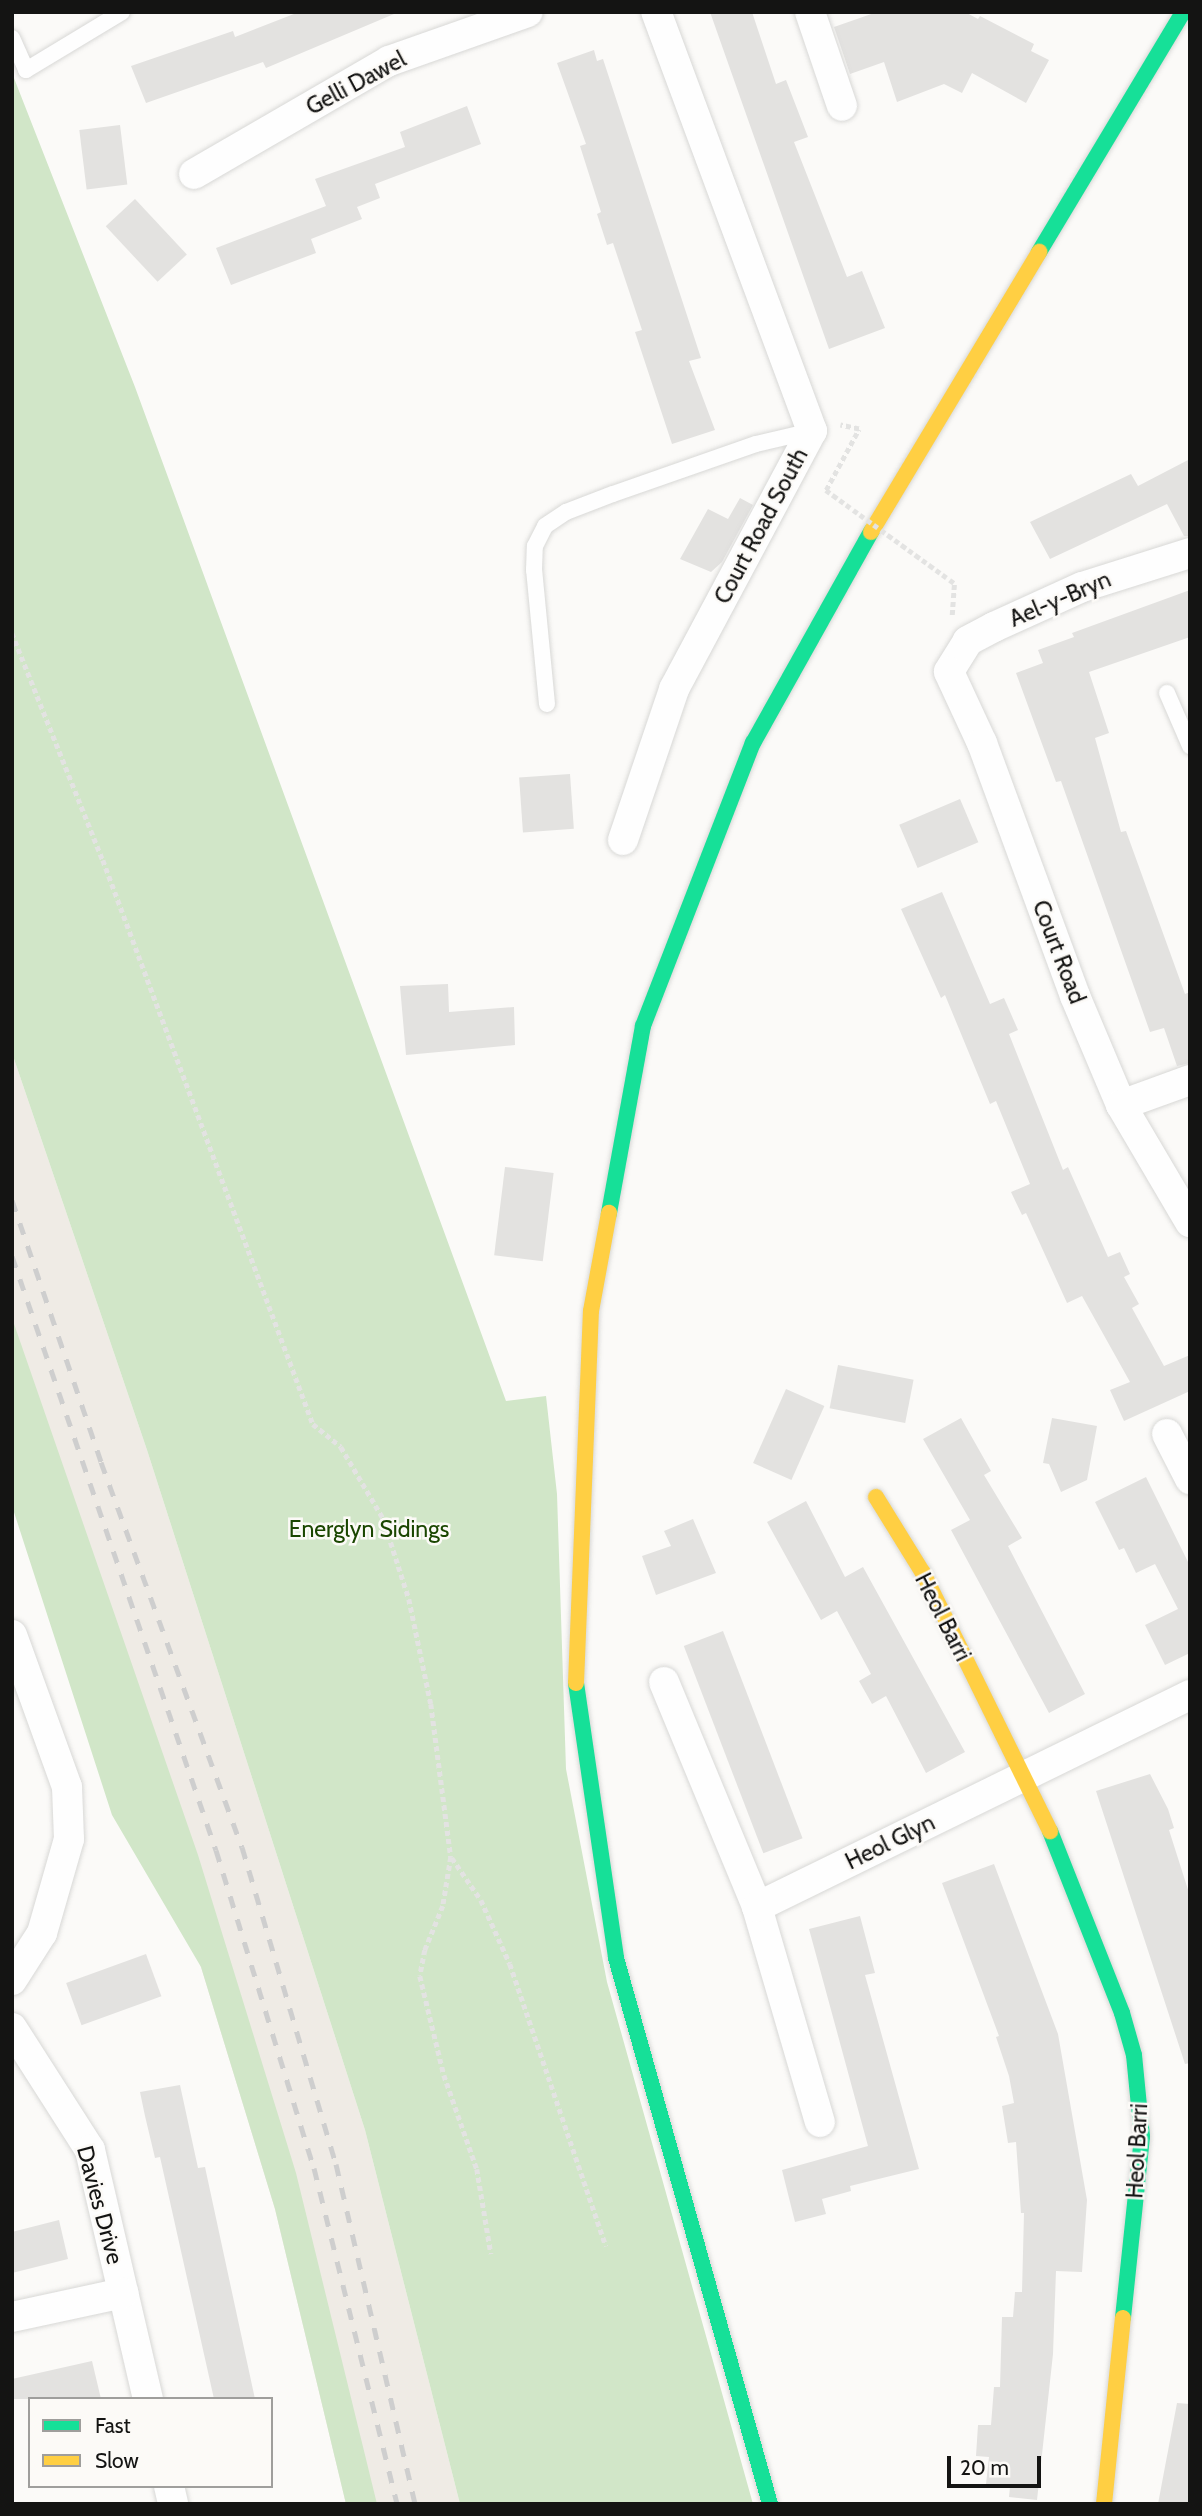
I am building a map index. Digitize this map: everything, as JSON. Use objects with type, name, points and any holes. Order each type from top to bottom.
[{"type":"main road","points":[[769,2504],[616,1958],[576,1684],[591,1311],[643,1026],[753,743],[867,538],[1183,12]]},
{"type":"main road","name":"Heol Barri","points":[[876,1497],[923,1573],[1045,1822],[1122,2013],[1140,2090],[1142,2137],[1104,2504]]},
{"type":"street","name":"Gelli Dawel","points":[[194,174],[389,61],[528,12]]},
{"type":"street","name":"Court Road South","points":[[623,840],[674,689],[812,431],[656,12]]},
{"type":"street","points":[[810,12],[842,106]]},
{"type":"street","name":"Ael-y-Bryn","points":[[949,672],[968,640],[994,627],[1082,587],[1190,553]]},
{"type":"street","name":"Court Road","points":[[949,672],[982,743],[1075,996],[1121,1105],[1190,1222]]},
{"type":"street","points":[[1121,1105],[1190,1080]]},
{"type":"street","points":[[1167,1434],[1190,1479]]},
{"type":"street","points":[[12,1635],[66,1787],[69,1839],[42,1933],[12,1980]]},
{"type":"street","points":[[664,1682],[757,1907],[820,2122]]},
{"type":"street","points":[[1023,1778],[1190,1695]]},
{"type":"street","name":"Heol Glyn","points":[[757,1907],[1023,1778]]},
{"type":"street","name":"Davies Drive","points":[[12,2028],[90,2150],[148,2397]]},
{"type":"street","points":[[12,2317],[123,2293]]},
{"type":"lane","points":[[12,38],[26,70],[122,12]]},
{"type":"lane","points":[[547,704],[534,570],[535,546],[545,527],[566,512],[639,485],[756,444],[812,431]]},
{"type":"lane","points":[[1167,693],[1190,746]]},
{"type":"path","points":[[826,490],[954,583]]},
{"type":"path","points":[[12,633],[103,860],[313,1424],[341,1447],[383,1518],[409,1599],[426,1678],[451,1857],[443,1906],[425,1950],[420,1976],[444,2075],[477,2169],[491,2254]]},
{"type":"path","points":[[451,1857],[481,1900],[510,1964],[606,2246]]},
{"type":"shaded area","points":[[12,1053],[147,1450],[365,2130],[460,2504],[346,2504],[275,2209],[201,1967],[12,1409]]},
{"type":"green space","name":"Energlyn Sidings","points":[[12,73],[135,387],[506,1401],[546,1396],[557,1494],[566,1769],[607,1982],[753,2504],[460,2504],[365,2130],[147,1450],[12,1053]]},
{"type":"green space","points":[[12,1318],[198,1855],[296,2173],[377,2504],[346,2504],[275,2209],[201,1967],[112,1815],[12,1506]]},
{"type":"building","points":[[299,12],[394,14],[266,68],[263,62],[146,103],[131,66],[233,31],[235,37]]},
{"type":"building","points":[[710,12],[752,12],[776,84],[786,80],[808,137],[794,142],[847,277],[862,271],[885,328],[829,349]]},
{"type":"building","points":[[877,12],[965,12],[978,19],[980,16],[1034,44],[1031,51],[1049,60],[1026,103],[972,73],[962,93],[944,84],[897,102],[884,62],[850,74],[834,27]]},
{"type":"building","points":[[594,50],[597,61],[603,59],[701,358],[689,361],[715,430],[672,444],[635,332],[642,330],[613,243],[607,245],[597,214],[601,212],[580,146],[586,144],[557,63]]},
{"type":"building","points":[[467,106],[481,144],[375,184],[380,198],[357,207],[362,219],[311,239],[316,253],[231,285],[216,248],[326,206],[315,179],[405,147],[400,132]]},
{"type":"building","points":[[120,125],[127,185],[87,190],[79,130]]},
{"type":"building","points":[[135,199],[187,255],[158,282],[106,226]]},
{"type":"building","points":[[1190,459],[1190,536],[1184,536],[1167,504],[1050,559],[1030,522],[1131,474],[1138,486]]},
{"type":"building","points":[[740,498],[753,505],[722,562],[711,572],[680,559],[708,509],[728,519]]},
{"type":"building","points":[[1190,590],[1190,637],[1089,672],[1109,733],[1095,738],[1121,832],[1126,831],[1185,994],[1190,992],[1190,1063],[1177,1066],[1164,1028],[1150,1032],[1061,781],[1056,782],[1016,673],[1043,663],[1038,650],[1074,637],[1072,633]]},
{"type":"building","points":[[570,774],[574,829],[523,832],[519,778]]},
{"type":"building","points":[[960,799],[978,842],[918,868],[899,825]]},
{"type":"building","points":[[942,892],[990,1004],[1004,998],[1018,1030],[1009,1034],[1063,1170],[1068,1167],[1108,1257],[1120,1252],[1130,1274],[1124,1277],[1139,1304],[1132,1308],[1164,1366],[1190,1355],[1190,1391],[1124,1421],[1110,1390],[1130,1382],[1082,1296],[1067,1303],[1026,1213],[1022,1215],[1011,1192],[1030,1184],[996,1101],[990,1104],[945,995],[941,998],[901,909]]},
{"type":"building","points":[[448,984],[449,1012],[514,1007],[515,1045],[406,1055],[400,986]]},
{"type":"building","points":[[505,1167],[554,1173],[543,1261],[494,1255]]},
{"type":"building","points":[[838,1365],[914,1380],[905,1423],[830,1408]]},
{"type":"building","points":[[786,1389],[824,1406],[791,1480],[753,1463]]},
{"type":"building","points":[[961,1418],[991,1471],[984,1475],[1022,1538],[1008,1546],[1085,1694],[1049,1713],[951,1530],[970,1520],[923,1439]]},
{"type":"building","points":[[1052,1418],[1097,1426],[1087,1480],[1061,1492],[1049,1464],[1043,1463]]},
{"type":"building","points":[[1146,1477],[1190,1566],[1190,1653],[1165,1665],[1145,1625],[1178,1609],[1155,1564],[1136,1573],[1124,1548],[1119,1550],[1095,1502]]},
{"type":"building","points":[[806,1501],[845,1577],[863,1567],[965,1752],[926,1773],[886,1696],[872,1704],[859,1681],[871,1674],[837,1611],[821,1620],[767,1522]]},
{"type":"building","points":[[693,1519],[716,1573],[656,1595],[642,1556],[671,1546],[664,1531]]},
{"type":"building","points":[[723,1631],[803,1838],[763,1853],[684,1646]]},
{"type":"building","points":[[1150,1774],[1168,1809],[1174,1828],[1169,1830],[1190,1896],[1190,2063],[1185,2064],[1096,1791]]},
{"type":"building","points":[[994,1864],[1058,2034],[1087,2200],[1082,2272],[1056,2271],[1053,2354],[1037,2500],[1009,2497],[1010,2487],[986,2484],[989,2457],[976,2456],[978,2425],[991,2425],[994,2387],[1000,2387],[1002,2317],[1013,2317],[1015,2292],[1022,2292],[1024,2213],[1021,2213],[1016,2142],[1008,2143],[1002,2106],[1014,2103],[1009,2076],[996,2037],[999,2036],[942,1883]]},
{"type":"building","points":[[860,1916],[875,1973],[865,1975],[919,2169],[850,2186],[851,2191],[822,2199],[826,2214],[795,2222],[782,2170],[868,2146],[809,1929]]},
{"type":"building","points":[[146,1954],[161,1996],[82,2025],[66,1983]]},
{"type":"building","points":[[180,2085],[198,2168],[205,2167],[255,2397],[214,2397],[160,2157],[155,2158],[140,2092]]},
{"type":"building","points":[[59,2220],[68,2259],[12,2273],[12,2232]]},
{"type":"building","points":[[92,2361],[101,2397],[12,2399],[12,2379]]},
{"type":"building","points":[[1177,2403],[1190,2404],[1190,2504],[1158,2504]]},
{"type":"railway","points":[[12,1200],[101,1462],[242,1847],[336,2164],[415,2504]]},
{"type":"railway","points":[[12,1256],[216,1850],[314,2168],[397,2504]]},
{"type":"traffic: fast","points":[[1039,252],[1183,12]]},
{"type":"traffic: fast","points":[[609,1213],[643,1026],[753,743],[871,532]]},
{"type":"traffic: fast","points":[[576,1683],[616,1958],[770,2504]]},
{"type":"traffic: fast","points":[[1050,1831],[1122,2013],[1134,2055],[1142,2137],[1123,2318]]},
{"type":"traffic: slow","points":[[871,532],[1039,252]]},
{"type":"traffic: slow","points":[[576,1683],[591,1311],[609,1213]]},
{"type":"traffic: slow","points":[[876,1497],[923,1573],[1050,1831]]},
{"type":"traffic: slow","points":[[1104,2504],[1123,2318]]}]
